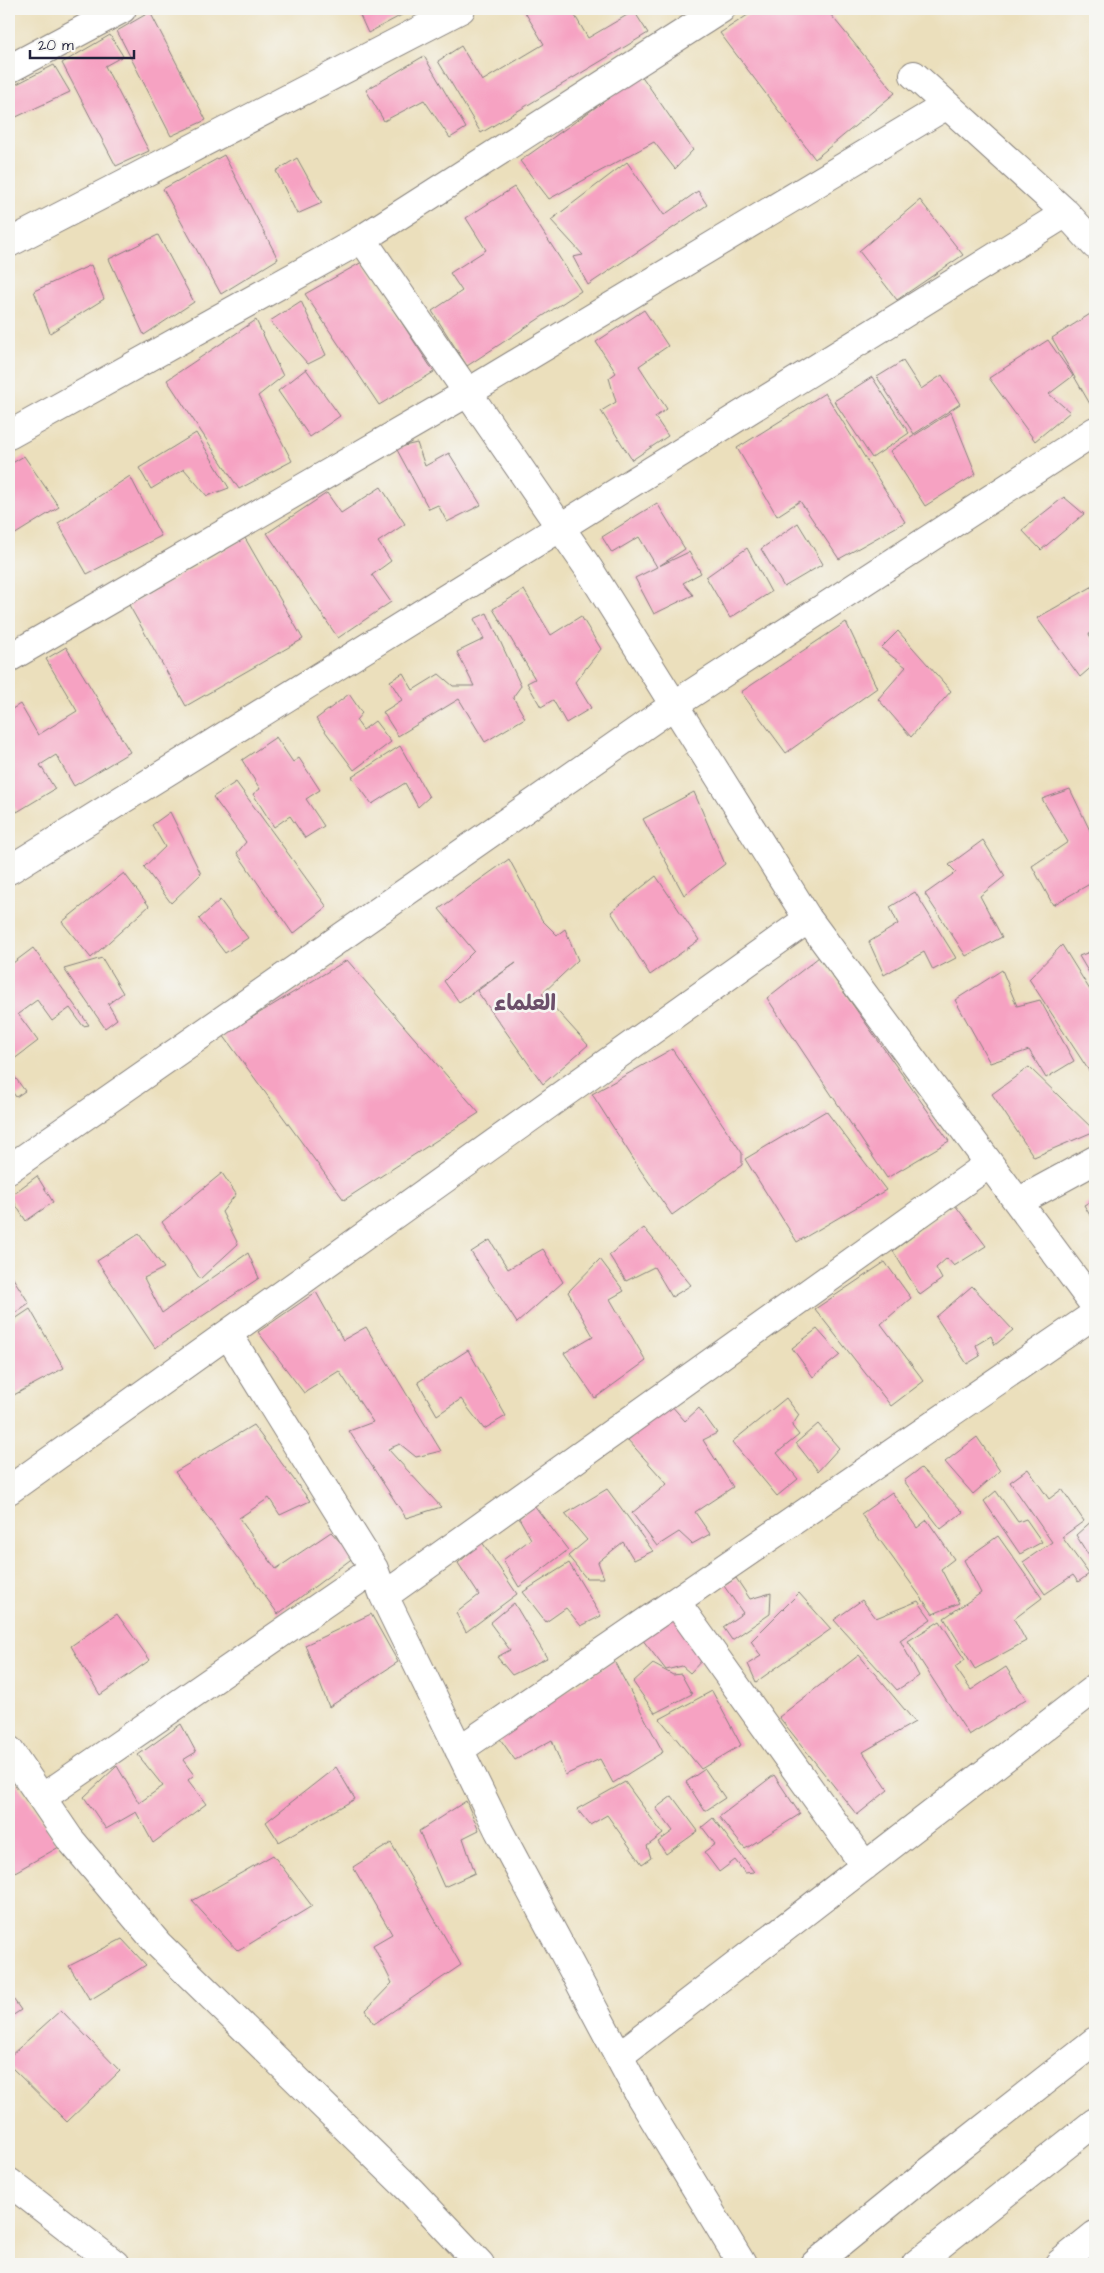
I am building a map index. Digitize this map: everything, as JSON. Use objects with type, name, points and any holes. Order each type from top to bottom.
[{"type":"street","points":[[9,70],[122,9]]},
{"type":"street","points":[[9,243],[461,9]]},
{"type":"street","points":[[9,435],[362,239],[721,9]]},
{"type":"street","points":[[914,75],[1066,213],[1095,245]]},
{"type":"street","points":[[9,658],[467,393],[947,104]]},
{"type":"street","points":[[9,870],[559,526],[1066,213]]},
{"type":"street","points":[[362,239],[559,526],[808,919],[1095,1306]]},
{"type":"street","points":[[9,1169],[674,705],[1095,431]]},
{"type":"street","points":[[9,1490],[808,919]]},
{"type":"street","points":[[1018,1202],[1095,1160]]},
{"type":"street","points":[[384,1596],[989,1164]]},
{"type":"street","points":[[459,1750],[1095,1314]]},
{"type":"street","points":[[228,1334],[374,1568],[384,1596],[499,1831],[640,2096],[742,2264]]},
{"type":"street","points":[[42,1798],[374,1568]]},
{"type":"street","points":[[676,1602],[865,1866]]},
{"type":"street","points":[[619,2056],[1095,1688]]},
{"type":"street","points":[[9,1750],[69,1838],[158,1944],[412,2192],[480,2264]]},
{"type":"street","points":[[815,2264],[1095,2041]]},
{"type":"street","points":[[916,2264],[1095,2122]]},
{"type":"street","points":[[9,2182],[115,2264]]},
{"type":"street","points":[[1059,2264],[1095,2235]]},
{"type":"building","points":[[357,9],[413,9],[368,33]]},
{"type":"building","points":[[523,9],[571,9],[588,38],[634,11],[648,33],[481,133],[438,61],[461,46],[482,81],[544,44]]},
{"type":"building","points":[[757,9],[826,9],[895,93],[815,159],[720,33]]},
{"type":"building","points":[[150,12],[206,120],[171,136],[117,31]]},
{"type":"building","points":[[110,35],[123,56],[105,66],[149,151],[116,166],[62,63]]},
{"type":"building","points":[[424,56],[466,128],[450,138],[424,100],[384,121],[366,90]]},
{"type":"building","points":[[54,65],[70,92],[14,118],[9,108],[9,88]]},
{"type":"building","points":[[641,75],[693,150],[675,169],[654,142],[549,199],[520,161]]},
{"type":"building","points":[[224,155],[278,259],[221,294],[163,189]]},
{"type":"building","points":[[297,158],[322,203],[297,214],[276,171]]},
{"type":"building","points":[[627,162],[664,215],[698,191],[707,205],[588,285],[573,257],[583,255],[551,220]]},
{"type":"building","points":[[514,187],[581,291],[467,366],[432,311],[462,291],[450,273],[486,250],[466,218]]},
{"type":"building","points":[[920,200],[963,255],[897,300],[859,251]]},
{"type":"building","points":[[158,235],[194,302],[144,335],[109,259]]},
{"type":"building","points":[[362,262],[434,372],[379,405],[305,294]]},
{"type":"building","points":[[91,265],[104,299],[50,333],[34,291]]},
{"type":"building","points":[[301,301],[326,355],[308,364],[270,321]]},
{"type":"building","points":[[644,310],[668,346],[639,366],[667,409],[655,417],[668,436],[632,460],[601,411],[616,402],[609,378],[616,373],[596,342]]},
{"type":"building","points":[[1095,311],[1095,400],[1090,404],[1052,338]]},
{"type":"building","points":[[256,320],[283,376],[258,396],[292,461],[239,489],[167,380]]},
{"type":"building","points":[[1048,340],[1073,376],[1049,394],[1070,412],[1035,441],[989,378]]},
{"type":"building","points":[[903,361],[921,389],[942,375],[960,404],[914,434],[877,377]]},
{"type":"building","points":[[306,369],[340,416],[310,437],[278,391]]},
{"type":"building","points":[[872,377],[909,433],[872,458],[834,401]]},
{"type":"building","points":[[825,393],[905,522],[839,559],[800,501],[777,516],[737,448]]},
{"type":"building","points":[[951,412],[976,474],[925,506],[890,451]]},
{"type":"building","points":[[196,433],[229,488],[207,496],[184,469],[151,489],[139,468]]},
{"type":"building","points":[[417,443],[425,466],[449,453],[481,505],[447,522],[438,505],[429,509],[396,448]]},
{"type":"building","points":[[24,456],[59,507],[9,538],[9,465]]},
{"type":"building","points":[[130,476],[161,536],[87,574],[58,523]]},
{"type":"building","points":[[381,487],[405,524],[378,542],[391,561],[372,575],[391,602],[338,638],[267,533],[327,493],[341,513]]},
{"type":"building","points":[[1064,497],[1084,514],[1041,550],[1022,530]]},
{"type":"building","points":[[657,503],[685,549],[659,566],[689,552],[701,573],[683,583],[693,595],[654,614],[635,578],[657,567],[639,537],[612,553],[602,537]]},
{"type":"building","points":[[798,523],[823,564],[784,587],[761,549]]},
{"type":"building","points":[[245,538],[303,639],[186,706],[129,605]]},
{"type":"building","points":[[747,548],[771,592],[730,618],[706,577]]},
{"type":"building","points":[[1095,585],[1095,633],[1089,634],[1095,645],[1095,664],[1080,677],[1037,618]]},
{"type":"building","points":[[524,590],[551,635],[581,616],[601,649],[575,682],[591,708],[566,723],[553,700],[541,707],[527,683],[535,679],[493,609]]},
{"type":"building","points":[[487,613],[521,686],[513,697],[525,718],[485,742],[459,699],[398,736],[383,712],[402,700],[390,681],[403,673],[413,690],[439,674],[453,686],[474,686],[457,652],[484,639],[474,619]]},
{"type":"building","points":[[846,622],[877,688],[786,753],[741,692]]},
{"type":"building","points":[[898,631],[951,691],[911,737],[878,699],[906,667],[881,648]]},
{"type":"building","points":[[66,647],[130,752],[74,786],[56,755],[40,765],[55,789],[17,812],[9,797],[9,777],[13,774],[9,766],[9,711],[20,704],[38,735],[77,711],[46,659]]},
{"type":"building","points":[[349,694],[362,713],[356,720],[363,730],[375,721],[391,742],[354,770],[316,719]]},
{"type":"building","points":[[276,737],[293,762],[299,758],[320,790],[306,799],[324,826],[305,838],[290,816],[274,827],[253,794],[260,789],[242,760]]},
{"type":"building","points":[[400,746],[429,797],[418,807],[405,783],[372,804],[352,777]]},
{"type":"building","points":[[236,782],[327,907],[293,934],[237,853],[246,842],[213,797]]},
{"type":"building","points":[[1070,789],[1095,841],[1095,881],[1053,905],[1032,866],[1068,842],[1042,799]]},
{"type":"building","points":[[694,792],[725,864],[684,895],[643,819]]},
{"type":"building","points":[[170,812],[201,874],[171,903],[144,867],[165,847],[152,825]]},
{"type":"building","points":[[983,840],[1005,876],[980,896],[1002,937],[966,956],[925,894],[956,872],[949,865]]},
{"type":"building","points":[[509,859],[542,920],[557,935],[565,929],[578,960],[542,994],[588,1045],[543,1084],[477,991],[516,963],[459,1002],[444,981],[474,951],[439,909]]},
{"type":"building","points":[[124,873],[149,906],[91,958],[62,922]]},
{"type":"building","points":[[656,876],[699,940],[650,975],[611,912]]},
{"type":"building","points":[[915,892],[956,958],[933,970],[924,952],[884,975],[869,942],[898,924],[890,907]]},
{"type":"building","points":[[220,900],[248,938],[225,953],[199,919]]},
{"type":"building","points":[[1062,945],[1095,998],[1095,1080],[1029,979]]},
{"type":"building","points":[[33,948],[89,1025],[83,1026],[70,1008],[52,1021],[37,1000],[18,1014],[38,1041],[9,1063],[9,966]]},
{"type":"building","points":[[1095,950],[1095,983],[1079,956]]},
{"type":"building","points":[[819,957],[949,1141],[887,1178],[767,998]]},
{"type":"building","points":[[102,958],[123,993],[108,1004],[117,1019],[105,1028],[64,969]]},
{"type":"building","points":[[347,960],[479,1113],[344,1200],[223,1035]]},
{"type":"building","points":[[1002,970],[1017,1006],[1040,1000],[1074,1061],[1046,1078],[1029,1050],[990,1063],[955,1000]]},
{"type":"building","points":[[672,1049],[742,1153],[742,1165],[672,1215],[641,1171],[592,1094]]},
{"type":"building","points":[[1029,1067],[1095,1131],[1034,1157],[992,1094]]},
{"type":"building","points":[[9,1069],[25,1091],[16,1097],[9,1087]]},
{"type":"building","points":[[826,1111],[886,1190],[797,1242],[745,1159]]},
{"type":"building","points":[[222,1173],[236,1194],[222,1212],[238,1244],[200,1279],[162,1222]]},
{"type":"building","points":[[37,1176],[53,1202],[26,1221],[10,1196]]},
{"type":"building","points":[[1095,1199],[1095,1224],[1084,1205]]},
{"type":"building","points":[[955,1205],[986,1246],[954,1266],[947,1258],[936,1268],[942,1279],[920,1295],[893,1251]]},
{"type":"building","points":[[644,1228],[691,1285],[672,1297],[654,1267],[626,1281],[609,1255]]},
{"type":"building","points":[[139,1234],[164,1268],[144,1278],[162,1313],[248,1253],[259,1278],[155,1348],[97,1261]]},
{"type":"building","points":[[490,1240],[508,1269],[543,1249],[563,1282],[517,1323],[471,1252]]},
{"type":"building","points":[[600,1259],[624,1291],[610,1299],[646,1361],[595,1398],[564,1353],[593,1336],[568,1292]]},
{"type":"building","points":[[885,1262],[911,1298],[881,1324],[924,1381],[891,1406],[815,1309]]},
{"type":"building","points":[[9,1272],[29,1303],[9,1317]]},
{"type":"building","points":[[972,1286],[1013,1330],[995,1345],[991,1336],[976,1345],[980,1356],[967,1364],[936,1317]]},
{"type":"building","points":[[316,1292],[343,1340],[366,1327],[441,1451],[416,1457],[400,1444],[388,1449],[441,1507],[406,1518],[349,1431],[373,1422],[339,1371],[304,1393],[258,1332]]},
{"type":"building","points":[[30,1309],[64,1368],[12,1396],[9,1390],[9,1323]]},
{"type":"building","points":[[817,1329],[840,1355],[813,1377],[792,1348]]},
{"type":"building","points":[[468,1350],[506,1416],[484,1429],[461,1399],[437,1415],[418,1382]]},
{"type":"building","points":[[786,1398],[799,1415],[792,1426],[799,1435],[777,1453],[798,1479],[777,1496],[732,1442]]},
{"type":"building","points":[[670,1404],[685,1421],[699,1408],[717,1433],[703,1440],[733,1487],[695,1512],[710,1534],[692,1544],[679,1532],[657,1546],[632,1513],[667,1484],[628,1440]]},
{"type":"building","points":[[818,1424],[839,1448],[818,1471],[796,1443]]},
{"type":"building","points":[[253,1425],[310,1501],[280,1515],[269,1498],[239,1518],[276,1569],[331,1532],[354,1557],[278,1614],[175,1472]]},
{"type":"building","points":[[977,1437],[1000,1471],[973,1494],[945,1462]]},
{"type":"building","points":[[921,1468],[963,1512],[941,1529],[904,1481]]},
{"type":"building","points":[[1028,1469],[1049,1499],[1062,1489],[1084,1521],[1062,1537],[1089,1574],[1078,1582],[1073,1575],[1045,1594],[1023,1562],[1052,1542],[1010,1482]]},
{"type":"building","points":[[607,1489],[653,1551],[634,1560],[623,1542],[598,1562],[604,1578],[586,1578],[568,1556],[587,1540],[565,1514]]},
{"type":"building","points":[[996,1491],[1018,1522],[1026,1519],[1042,1542],[1020,1554],[984,1501]]},
{"type":"building","points":[[892,1492],[917,1528],[927,1520],[954,1559],[941,1569],[959,1603],[933,1614],[861,1514]]},
{"type":"building","points":[[534,1505],[568,1550],[519,1587],[503,1560],[531,1539],[519,1518]]},
{"type":"building","points":[[1095,1518],[1095,1566],[1076,1535]]},
{"type":"building","points":[[998,1536],[1042,1598],[1014,1619],[1026,1641],[975,1669],[944,1618],[981,1593],[964,1560]]},
{"type":"building","points":[[482,1542],[517,1594],[466,1632],[456,1613],[479,1595],[458,1563]]},
{"type":"building","points":[[569,1563],[601,1616],[581,1626],[566,1608],[546,1622],[523,1592]]},
{"type":"building","points":[[736,1578],[750,1599],[771,1593],[770,1614],[732,1640],[723,1627],[743,1613],[724,1586]]},
{"type":"building","points":[[799,1593],[831,1629],[756,1682],[748,1664],[761,1656],[751,1641]]},
{"type":"building","points":[[862,1600],[876,1618],[918,1601],[931,1619],[900,1640],[919,1676],[897,1690],[834,1620]]},
{"type":"building","points":[[514,1603],[547,1658],[512,1675],[497,1657],[510,1650],[490,1623]]},
{"type":"building","points":[[673,1613],[704,1658],[690,1673],[682,1666],[666,1670],[642,1639]]},
{"type":"building","points":[[117,1614],[150,1660],[100,1695],[71,1646]]},
{"type":"building","points":[[371,1614],[398,1662],[329,1707],[305,1645]]},
{"type":"building","points":[[940,1621],[965,1660],[955,1667],[971,1690],[1006,1667],[1026,1699],[969,1735],[908,1641]]},
{"type":"building","points":[[859,1655],[915,1722],[863,1752],[888,1790],[857,1815],[779,1717]]},
{"type":"building","points":[[614,1661],[663,1752],[613,1783],[600,1759],[565,1775],[552,1740],[515,1760],[498,1736]]},
{"type":"building","points":[[653,1664],[673,1675],[681,1674],[692,1694],[655,1713],[633,1682]]},
{"type":"building","points":[[712,1691],[741,1745],[701,1769],[660,1719]]},
{"type":"building","points":[[181,1724],[196,1752],[183,1760],[194,1775],[188,1780],[206,1804],[153,1843],[136,1812],[106,1829],[84,1797],[117,1766],[139,1803],[163,1786],[138,1755]]},
{"type":"building","points":[[336,1767],[355,1799],[279,1842],[266,1822]]},
{"type":"building","points":[[705,1769],[725,1798],[705,1811],[686,1782]]},
{"type":"building","points":[[9,1772],[59,1847],[15,1872],[9,1863]]},
{"type":"building","points":[[774,1775],[800,1814],[745,1849],[719,1817]]},
{"type":"building","points":[[625,1782],[663,1834],[647,1846],[651,1858],[642,1864],[607,1815],[590,1825],[577,1809]]},
{"type":"building","points":[[672,1796],[698,1831],[666,1854],[658,1842],[673,1831],[656,1808]]},
{"type":"building","points":[[466,1801],[479,1830],[463,1838],[475,1873],[444,1887],[419,1831]]},
{"type":"building","points":[[713,1818],[754,1872],[745,1873],[735,1860],[719,1872],[704,1852],[715,1844],[702,1827]]},
{"type":"building","points":[[391,1843],[461,1965],[374,2024],[366,2010],[392,1983],[373,1945],[392,1934],[353,1867]]},
{"type":"building","points":[[273,1855],[312,1906],[238,1951],[192,1901]]},
{"type":"building","points":[[122,1939],[146,1965],[90,2000],[69,1966]]},
{"type":"building","points":[[9,1993],[21,2010],[9,2018]]},
{"type":"building","points":[[61,2010],[120,2071],[67,2122],[9,2065],[9,2057]]},
{"type":"district","name":"العلماء","points":[[525,1003]]}]
